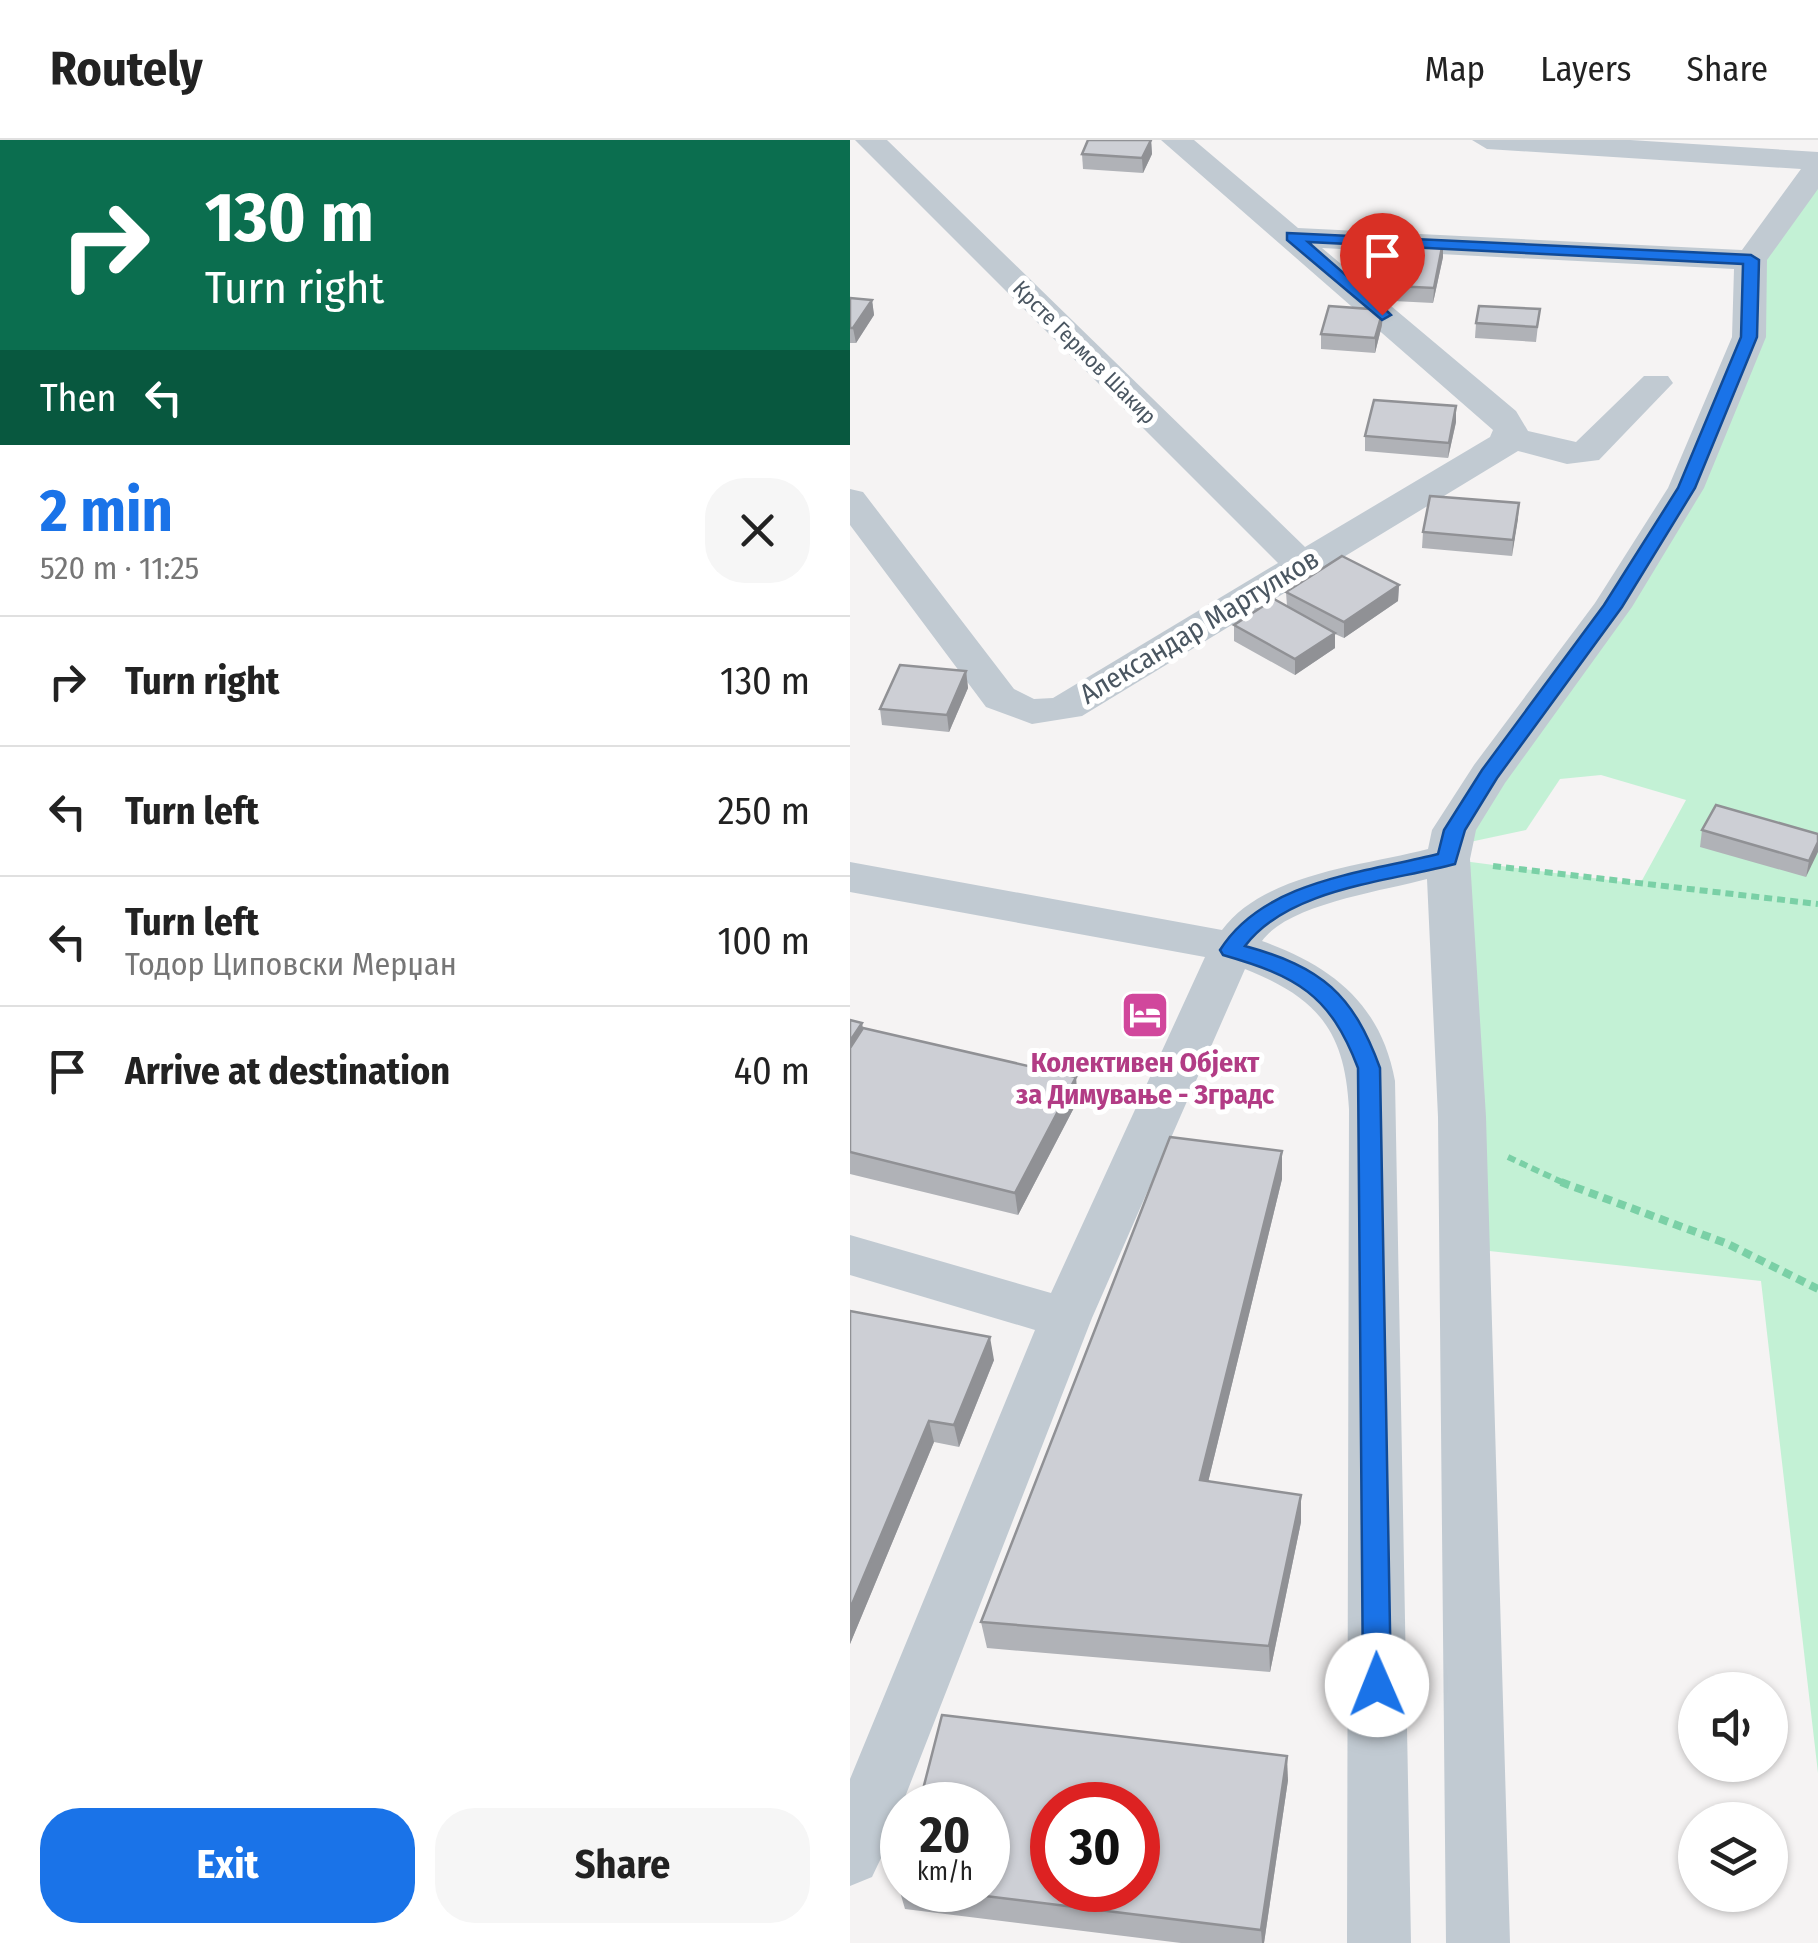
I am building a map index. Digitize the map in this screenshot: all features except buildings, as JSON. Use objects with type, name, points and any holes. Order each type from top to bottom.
[{"type":"street","name":"Крсте Гермов Шакир","points":[[870,140],[1300,564]]},
{"type":"street","points":[[1176,140],[1503,419],[1512,430],[1507,440],[1567,453],[1586,452],[1656,383]]},
{"type":"street","points":[[1487,140],[1818,164]]},
{"type":"street","points":[[1478,1943],[1462,1117],[1448,859],[1454,830],[1489,775],[1612,607],[1686,488],[1749,337],[1751,260],[1818,164]]},
{"type":"street","points":[[1292,236],[1751,260]]},
{"type":"street","name":"Александар Мартулков","points":[[850,500],[1000,698],[1029,714],[1067,707],[1507,440]]},
{"type":"street","points":[[850,1856],[1066,1318],[1230,950],[1254,920],[1300,897],[1448,859]]},
{"type":"street","points":[[850,877],[1230,950],[1300,974],[1340,1006],[1363,1049],[1372,1086],[1379,1943]]},
{"type":"street","points":[[850,1255],[1066,1318]]},
{"type":"path","points":[[1448,859],[1818,904]]},
{"type":"path","points":[[1462,1117],[1489,1144],[1526,1168],[1728,1244],[1818,1289]]},
{"type":"green space","points":[[1818,167],[1818,1773],[1761,1281],[1462,1248],[1448,859],[1640,884],[1686,800],[1601,775],[1560,779],[1526,830],[1451,846],[1722,401],[1751,260]]},
{"type":"place","name":"Колективен Објект за Димување - Зградс","points":[[1145,1015]]},
{"type":"route","points":[[1377,1685],[1373,1109],[1369,1068],[1352,1023],[1323,990],[1271,961],[1230,950],[1254,920],[1278,906],[1334,887],[1448,859],[1454,830],[1489,775],[1612,607],[1672,516],[1749,337],[1751,260],[1292,236],[1382,315]]}]
